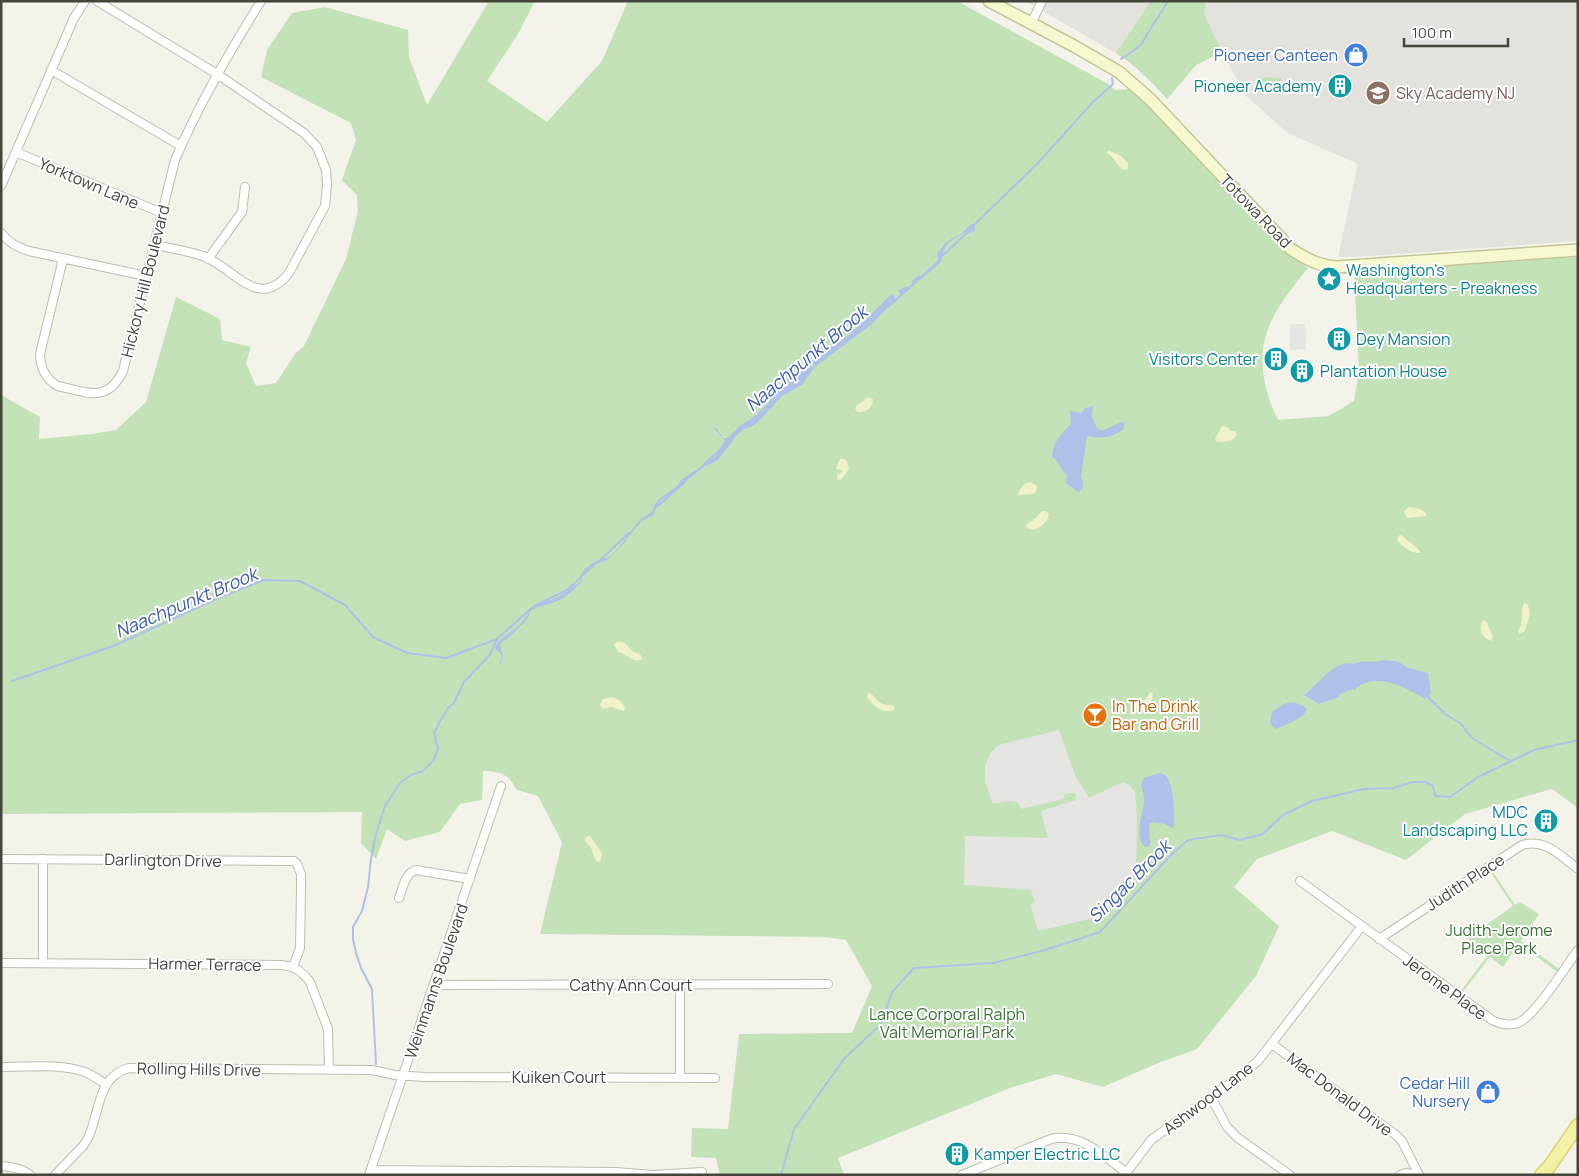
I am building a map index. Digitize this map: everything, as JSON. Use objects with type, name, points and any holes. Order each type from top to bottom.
[{"type":"main road","name":"Totowa Road","points":[[989,1],[1128,78],[1291,249],[1304,258],[1320,265],[1337,267],[1578,250]]},
{"type":"main road","points":[[1545,1172],[1578,1125]]},
{"type":"street","points":[[1,186],[74,18],[79,7],[85,1]]},
{"type":"street","points":[[97,1],[217,74],[304,133],[317,147],[324,164],[327,184],[324,206],[289,273],[282,283],[274,287],[255,288],[246,285],[221,266],[208,259],[154,244]]},
{"type":"street","points":[[251,1],[260,4]]},
{"type":"street","points":[[1031,24],[1042,1]]},
{"type":"street","name":"Hickory Hill Boulevard","points":[[63,259],[40,361],[44,374],[52,384],[93,394],[102,393],[114,386],[123,371],[175,160],[217,74],[260,4]]},
{"type":"street","points":[[51,70],[181,146]]},
{"type":"street","name":"Yorktown Lane","points":[[16,152],[162,213]]},
{"type":"street","points":[[208,259],[242,212],[245,188]]},
{"type":"street","points":[[1,233],[15,246],[29,251],[146,276]]},
{"type":"street","name":"Weinmanns Boulevard","points":[[370,1172],[501,786]]},
{"type":"street","name":"Judith Place","points":[[1379,939],[1522,845],[1534,842],[1548,846],[1578,869]]},
{"type":"street","name":"Darlington Drive","points":[[1,858],[290,860],[297,864],[300,869],[301,889],[300,948],[293,967]]},
{"type":"street","points":[[42,963],[43,859]]},
{"type":"street","points":[[399,898],[409,873],[416,870],[470,880]]},
{"type":"street","name":"Jerome Place","points":[[1300,881],[1492,1020],[1506,1025],[1518,1022],[1532,1013],[1578,950]]},
{"type":"street","name":"Ashwood Lane","points":[[1128,1174],[1152,1140],[1252,1067],[1272,1044],[1315,985],[1362,926]]},
{"type":"street","name":"Harmer Terrace","points":[[1,962],[281,965],[293,967]]},
{"type":"street","points":[[293,967],[300,971],[310,982],[326,1023],[329,1036],[329,1070]]},
{"type":"street","name":"Cathy Ann Court","points":[[434,985],[828,984]]},
{"type":"street","points":[[680,985],[680,1077]]},
{"type":"street","name":"Mac Donald Drive","points":[[1272,1044],[1396,1135],[1402,1141],[1419,1175]]},
{"type":"street","points":[[1,1067],[63,1067],[85,1072],[106,1084],[88,1138],[78,1152],[55,1175]]},
{"type":"street","name":"Rolling Hills Drive","points":[[106,1084],[116,1073],[130,1068],[372,1070],[404,1076]]},
{"type":"street","name":"Kuiken Court","points":[[404,1076],[715,1078]]},
{"type":"street","points":[[1210,1097],[1231,1132],[1290,1175]]},
{"type":"street","points":[[962,1175],[974,1172],[1051,1139],[1063,1137],[1072,1138],[1086,1144],[1128,1174]]},
{"type":"street","points":[[1,1166],[15,1167],[30,1175]]},
{"type":"street","points":[[370,1172],[653,1175],[702,1172]]},
{"type":"street","points":[[1400,1175],[1415,1175]]},
{"type":"shaded area","points":[[1025,1],[1578,1],[1578,241],[1338,257],[1358,164],[1288,133],[1246,96],[1222,52],[1196,65],[1167,99],[1157,87],[1126,59]]},
{"type":"shaded area","points":[[1290,324],[1305,324],[1306,349],[1290,350]]},
{"type":"shaded area","points":[[1059,730],[1075,775],[1089,798],[1123,782],[1129,785],[1135,792],[1137,817],[1136,872],[1102,916],[1038,931],[1030,904],[1035,903],[1031,890],[964,885],[965,836],[1048,838],[1041,811],[1076,800],[1075,793],[1064,795],[1064,799],[1021,809],[1016,802],[1008,801],[993,804],[985,781],[985,767],[990,754],[998,745]]},
{"type":"green space","name":"Lance Corporal Ralph Valt Memorial Park","points":[[489,1],[535,1],[518,34],[487,81],[547,122],[602,61],[628,1],[957,1],[1110,85],[1115,90],[1131,89],[1288,254],[1308,268],[1277,310],[1265,339],[1263,372],[1269,398],[1278,420],[1329,416],[1354,401],[1359,371],[1354,272],[1578,257],[1578,808],[1552,789],[1465,814],[1406,860],[1332,831],[1257,859],[1234,887],[1279,926],[1256,976],[1197,1049],[1158,1063],[1103,1087],[1056,1074],[1010,1088],[838,1158],[844,1175],[720,1175],[716,1158],[691,1157],[692,1128],[728,1129],[739,1034],[852,1033],[872,986],[846,940],[825,937],[540,934],[562,842],[538,796],[517,790],[503,774],[483,771],[482,800],[460,804],[440,832],[405,841],[387,829],[376,859],[361,843],[362,812],[1,814],[1,395],[40,417],[39,439],[116,430],[146,402],[176,297],[220,319],[222,340],[251,347],[246,363],[256,386],[276,383],[295,354],[304,346],[346,259],[358,211],[357,195],[342,180],[356,140],[351,123],[261,77],[267,50],[292,13],[325,7],[408,30],[409,57],[427,105]]},
{"type":"green space","points":[[1151,1],[1206,1],[1204,14],[1222,52],[1196,65],[1167,99],[1143,74],[1116,53]]},
{"type":"green space","points":[[1258,77],[1281,78],[1278,93],[1258,93]]},
{"type":"green space","name":"Judith-Jerome Place Park","points":[[1493,872],[1515,905],[1520,902],[1539,914],[1521,941],[1559,969],[1557,972],[1519,943],[1503,967],[1490,957],[1462,993],[1460,992],[1488,955],[1467,938],[1513,906],[1491,873]]},
{"type":"sand","points":[[1108,150],[1121,156],[1128,163],[1128,169],[1123,170],[1107,153]]},
{"type":"sand","points":[[867,397],[873,399],[872,405],[866,410],[858,412],[855,409],[856,406]]},
{"type":"sand","points":[[1222,426],[1235,431],[1237,435],[1228,441],[1216,441],[1215,439]]},
{"type":"sand","points":[[840,459],[844,459],[847,462],[849,469],[841,480],[837,479],[837,475],[842,470],[836,468]]},
{"type":"sand","points":[[1030,482],[1037,486],[1036,492],[1018,495],[1022,487]]},
{"type":"sand","points":[[1409,507],[1420,509],[1426,513],[1426,516],[1407,518],[1404,511]]},
{"type":"sand","points":[[1042,511],[1046,511],[1049,514],[1043,525],[1032,530],[1026,527],[1027,524]]},
{"type":"sand","points":[[1400,534],[1418,549],[1420,553],[1410,551],[1401,544],[1397,539]]},
{"type":"sand","points":[[1524,603],[1528,605],[1530,614],[1525,631],[1519,634],[1518,631]]},
{"type":"sand","points":[[1483,620],[1487,622],[1493,636],[1492,641],[1482,634]]},
{"type":"sand","points":[[618,641],[625,643],[632,651],[641,655],[642,659],[633,660],[618,652],[614,645]]},
{"type":"sand","points":[[1150,692],[1153,693],[1153,697],[1149,705],[1138,712],[1133,710],[1133,706],[1146,699]]},
{"type":"sand","points":[[868,693],[872,694],[881,703],[894,706],[894,710],[882,710],[867,697]]},
{"type":"sand","points":[[612,697],[621,701],[625,708],[624,711],[611,707],[603,709],[601,707],[600,704],[603,699]]},
{"type":"sand","points":[[590,836],[601,852],[600,862],[596,861],[591,848],[585,841],[586,837]]},
{"type":"water","points":[[971,224],[974,224],[975,231],[967,234],[965,232],[948,243],[943,252],[942,260],[936,267],[901,295],[898,291],[910,286],[913,283],[911,282],[918,276],[921,276],[938,260],[937,254],[946,242],[962,233]]},
{"type":"water","points":[[892,294],[896,299],[872,324],[815,367],[811,361],[850,334]]},
{"type":"water","points":[[809,362],[814,368],[802,385],[782,396],[753,426],[744,429],[735,437],[717,461],[705,466],[678,489],[660,501],[653,515],[642,521],[609,559],[592,566],[581,575],[582,581],[565,597],[556,602],[537,607],[529,612],[525,622],[500,644],[503,659],[500,664],[499,663],[502,660],[502,656],[495,648],[497,644],[522,622],[532,607],[560,596],[578,584],[581,580],[580,576],[583,571],[589,566],[611,556],[640,520],[653,510],[659,500],[676,487],[681,480],[716,456],[725,440],[723,438],[727,438],[740,426],[764,410],[781,383]]},
{"type":"water","points":[[1093,406],[1092,416],[1097,429],[1102,431],[1121,422],[1125,423],[1123,430],[1114,435],[1102,438],[1087,436],[1081,476],[1083,482],[1082,490],[1078,492],[1066,483],[1067,475],[1052,457],[1052,452],[1058,439],[1071,424],[1070,411],[1081,413],[1085,408]]},
{"type":"water","points":[[712,428],[717,429],[723,438],[716,431]]},
{"type":"water","points":[[1384,660],[1395,661],[1408,668],[1428,673],[1431,693],[1425,699],[1400,686],[1382,681],[1373,681],[1364,683],[1356,688],[1356,690],[1352,689],[1340,694],[1339,697],[1319,704],[1304,695],[1340,665]]},
{"type":"water","points":[[1294,702],[1305,707],[1307,710],[1297,719],[1275,729],[1270,723],[1272,712],[1286,703]]},
{"type":"water","points":[[1159,773],[1166,776],[1171,786],[1174,826],[1172,828],[1165,824],[1153,822],[1149,824],[1150,846],[1146,847],[1142,843],[1139,832],[1144,806],[1141,784],[1144,778]]},
{"type":"waterway","name":"Naachpunkt Brook","points":[[1121,59],[1140,46],[1168,1]]},
{"type":"waterway","name":"Naachpunkt Brook","points":[[973,226],[1038,163],[1093,102],[1113,84],[1112,78]]},
{"type":"waterway","name":"Naachpunkt Brook","points":[[941,257],[967,233]]},
{"type":"waterway","name":"Naachpunkt Brook","points":[[888,307],[916,282]]},
{"type":"waterway","name":"Naachpunkt Brook","points":[[759,413],[767,406]]},
{"type":"waterway","name":"Naachpunkt Brook","points":[[704,464],[721,449]]},
{"type":"waterway","name":"Naachpunkt Brook","points":[[658,506],[686,481]]},
{"type":"waterway","name":"Naachpunkt Brook","points":[[599,561],[629,533]]},
{"type":"waterway","name":"Naachpunkt Brook","points":[[12,681],[116,645],[214,600],[264,580],[300,581],[345,605],[373,637],[407,653],[446,658],[497,639],[534,606],[567,590],[594,565]]},
{"type":"waterway","name":"Naachpunkt Brook","points":[[376,1064],[372,989],[361,968],[353,939],[353,927],[362,911],[368,887],[375,838],[385,806],[400,783],[411,775],[423,771],[433,761],[438,749],[434,733],[440,721],[454,703],[464,682],[489,656],[497,640]]},
{"type":"waterway","points":[[1428,697],[1445,714],[1460,723],[1472,738],[1510,761]]},
{"type":"waterway","name":"Singac Brook","points":[[781,1175],[794,1129],[844,1059],[881,1024],[892,992],[914,968],[993,963],[1045,950],[1100,932],[1170,856],[1188,840],[1221,835],[1240,840],[1263,834],[1283,815],[1312,801],[1364,789],[1393,788],[1413,782],[1425,782],[1433,786],[1435,796],[1450,797],[1478,777],[1534,750],[1578,740]]},
{"type":"place","name":"Pioneer Canteen","points":[[1356,55]]},
{"type":"place","name":"Pioneer Academy","points":[[1340,86]]},
{"type":"place","name":"Sky Academy NJ","points":[[1378,93]]},
{"type":"place","name":"Washington's Headquarters - Preakness","points":[[1329,279]]},
{"type":"place","name":"Dey Mansion","points":[[1339,339]]},
{"type":"place","name":"Visitors Center","points":[[1276,359]]},
{"type":"place","name":"Plantation House","points":[[1302,371]]},
{"type":"place","name":"In The Drink Bar and Grill","points":[[1095,715]]},
{"type":"place","name":"MDC Landscaping LLC","points":[[1546,821]]},
{"type":"place","name":"Cedar Hill Nursery","points":[[1488,1092]]},
{"type":"place","name":"Kamper Electric LLC","points":[[957,1154]]}]
